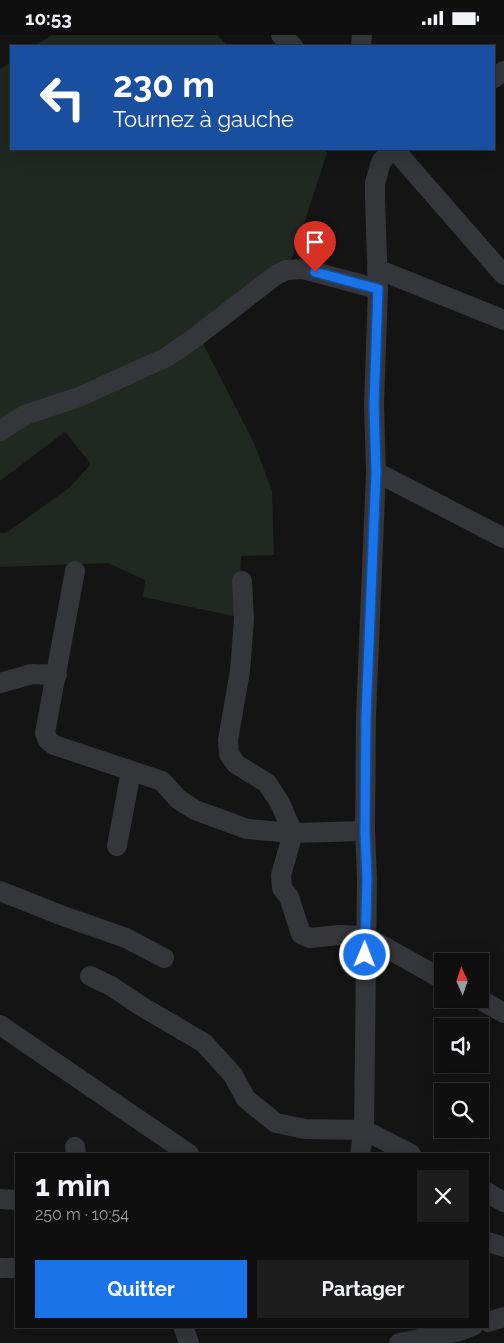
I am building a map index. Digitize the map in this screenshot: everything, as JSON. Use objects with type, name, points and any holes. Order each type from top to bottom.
[{"type":"street","points":[[281,35],[292,45]]},
{"type":"street","points":[[360,1153],[364,1130],[367,878],[365,831],[366,716],[376,472],[374,405],[378,289],[375,183],[381,162],[392,150]]},
{"type":"street","points":[[394,150],[504,275]]},
{"type":"street","points":[[0,431],[25,415],[80,397],[167,357],[197,337],[276,275],[286,270],[303,269],[378,289]]},
{"type":"street","points":[[377,269],[504,320]]},
{"type":"street","points":[[376,472],[504,538]]},
{"type":"street","points":[[75,571],[45,733],[48,740],[54,745],[162,781],[178,799],[195,810],[248,829],[293,833],[365,831]]},
{"type":"street","points":[[242,581],[244,619],[240,671],[228,740],[229,754],[236,764],[267,783],[280,803],[293,833],[281,875],[282,888],[289,897],[301,934],[310,938],[339,935],[365,936],[434,975]]},
{"type":"street","points":[[0,683],[32,674],[57,675]]},
{"type":"street","points":[[117,847],[131,771]]},
{"type":"street","points":[[0,891],[126,938],[164,958]]},
{"type":"street","points":[[90,976],[111,986],[204,1043],[233,1075],[246,1099],[276,1123],[305,1129],[364,1130],[409,1153]]},
{"type":"street","points":[[489,1005],[504,1013]]},
{"type":"street","points":[[0,1025],[189,1153]]},
{"type":"street","points":[[489,1194],[504,1202]]},
{"type":"street","points":[[0,1199],[15,1200]]},
{"type":"street","points":[[489,1242],[504,1247]]},
{"type":"street","points":[[0,1268],[15,1268]]},
{"type":"street","points":[[489,1321],[504,1317]]},
{"type":"street","points":[[184,1328],[189,1343]]},
{"type":"street","points":[[400,1343],[468,1328]]},
{"type":"shaded area","points":[[52,35],[217,35],[227,45],[37,45]]},
{"type":"shaded area","points":[[10,63],[10,150],[324,150],[327,153],[297,245],[285,274],[197,332],[254,443],[272,491],[274,555],[241,556],[238,617],[143,597],[145,580],[108,563],[0,567],[0,533],[6,533],[69,488],[91,464],[65,432],[0,481],[0,69]]},
{"type":"route","points":[[315,272],[378,289],[374,405],[376,472],[366,716],[365,831],[367,878],[365,955]]}]
